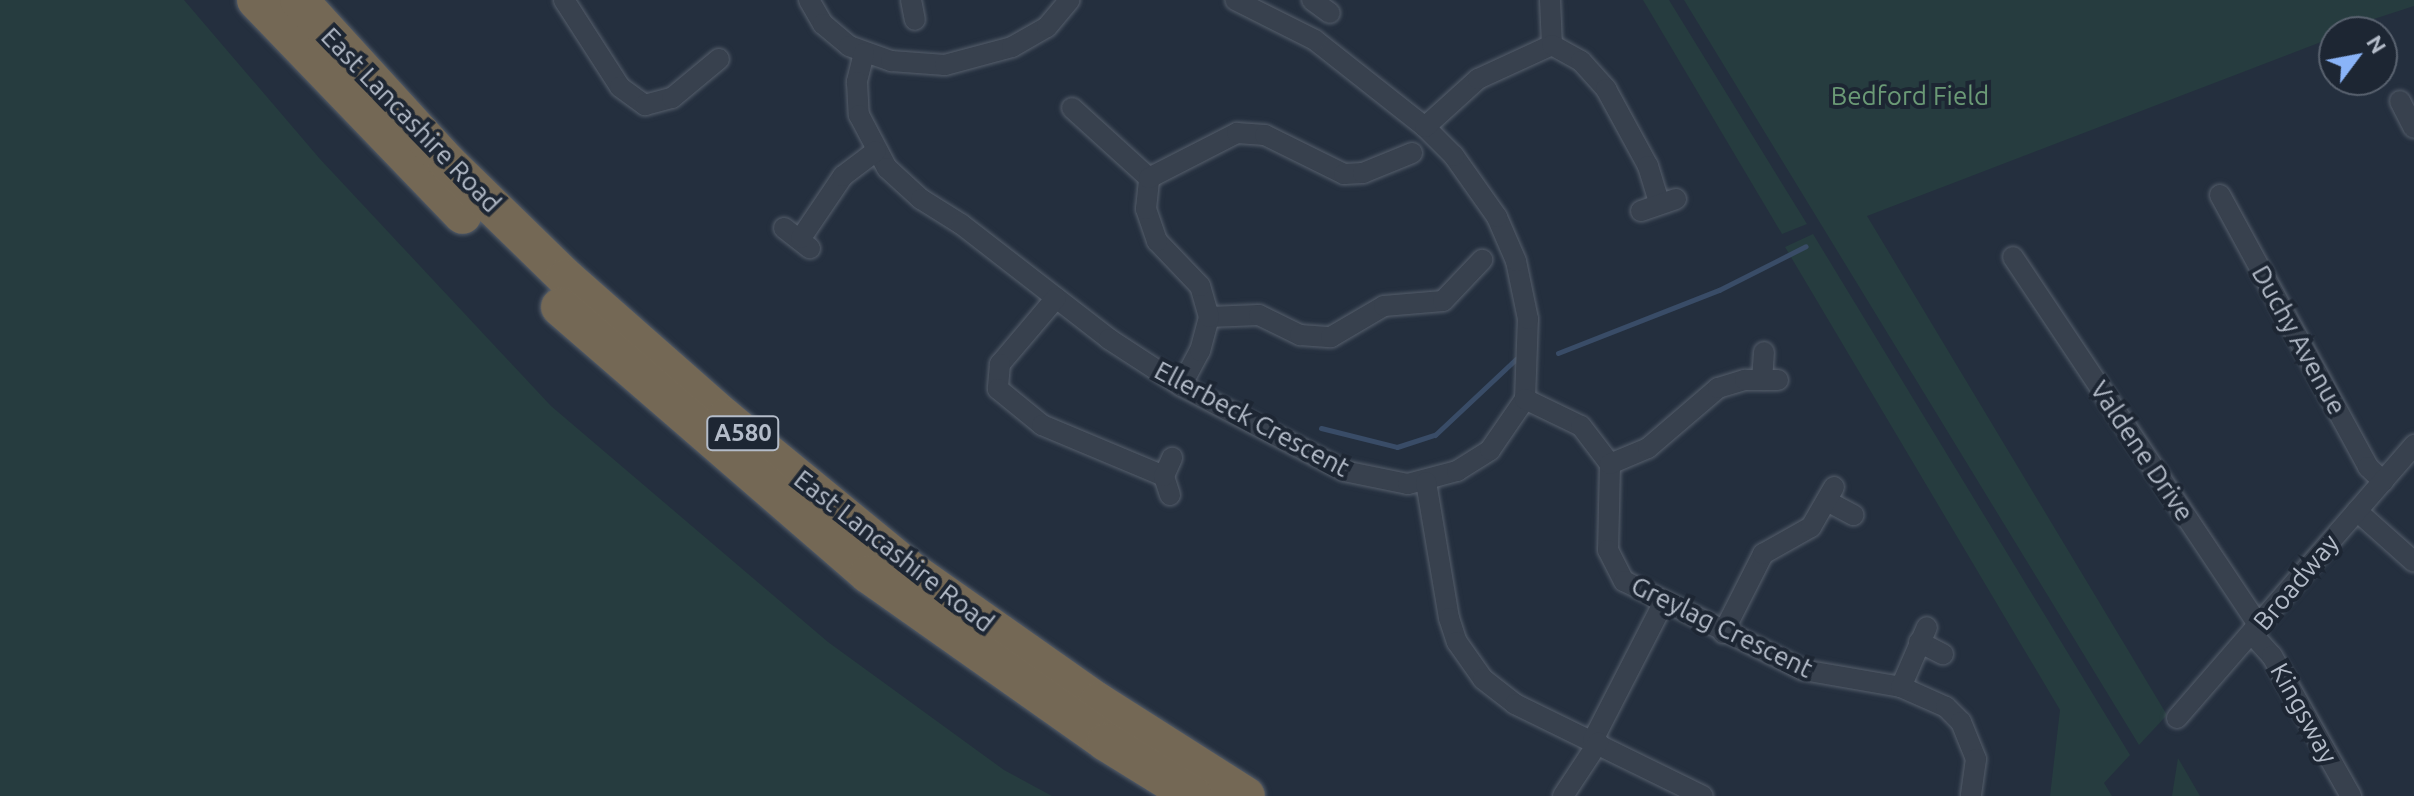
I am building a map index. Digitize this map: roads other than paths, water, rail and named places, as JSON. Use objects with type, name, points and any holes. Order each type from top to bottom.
[{"type":"highway","name":"East Lancashire Road","points":[[256,0],[489,241],[737,465],[868,574],[1106,742],[1193,796]]},
{"type":"highway","name":"East Lancashire Road","points":[[299,0],[448,163],[566,278],[725,418],[910,570],[1098,702],[1246,796]]},
{"type":"street","points":[[564,0],[633,99],[645,105],[665,103],[689,72],[719,59]]},
{"type":"street","points":[[809,0],[834,36],[864,53],[914,65],[967,63],[1035,35],[1070,0]]},
{"type":"street","points":[[1235,0],[1315,40],[1425,127],[1474,183],[1516,261],[1528,319],[1525,399],[1581,426],[1610,464],[1648,448],[1706,394],[1730,383],[1770,380],[1764,352]]},
{"type":"street","points":[[1550,0],[1552,45]]},
{"type":"street","points":[[1425,127],[1478,79],[1552,45]]},
{"type":"street","points":[[1552,45],[1581,61],[1606,89],[1648,166],[1658,204]]},
{"type":"street","name":"Ellerbeck Crescent","points":[[864,53],[857,98],[876,151],[921,199],[1181,386],[1344,471],[1394,483],[1426,482],[1457,471],[1490,450],[1525,399]]},
{"type":"street","points":[[2400,101],[2414,128]]},
{"type":"street","points":[[1072,108],[1098,117],[1119,155],[1149,178]]},
{"type":"street","points":[[1149,178],[1237,133],[1265,135],[1344,174],[1384,156],[1412,153]]},
{"type":"street","points":[[798,238],[835,185],[876,151]]},
{"type":"street","points":[[1149,178],[1146,209],[1157,241],[1200,286],[1209,317],[1200,351],[1181,386]]},
{"type":"street","name":"Duchy Avenue","points":[[2220,195],[2368,467],[2383,481]]},
{"type":"street","name":"Valdene Drive","points":[[2013,257],[2021,278],[2256,630]]},
{"type":"street","points":[[1209,317],[1259,315],[1300,335],[1331,337],[1384,306],[1443,301],[1482,270]]},
{"type":"street","points":[[1056,298],[1000,364],[998,389],[1042,425],[1169,476]]},
{"type":"street","name":"Broadway","points":[[2177,718],[2414,445]]},
{"type":"street","name":"Greylag Crescent","points":[[1610,464],[1613,497],[1606,538],[1611,562],[1624,581],[1663,604],[1803,670],[1901,687],[1937,701],[1961,722],[1976,759],[1971,796]]},
{"type":"street","points":[[1426,482],[1449,618],[1469,662],[1515,704],[1703,796]]},
{"type":"street","points":[[1723,633],[1763,554],[1811,527],[1831,494],[1853,515]]},
{"type":"street","points":[[2357,511],[2414,562]]},
{"type":"street","points":[[1563,796],[1575,785],[1663,604]]},
{"type":"street","name":"Kingsway","points":[[2256,630],[2351,796]]},
{"type":"street","points":[[1901,687],[1923,634],[1943,654]]},
{"type":"waterway","points":[[1558,353],[1719,290],[1806,246]]},
{"type":"waterway","points":[[1321,428],[1397,447],[1435,435],[1516,359]]},
{"type":"park label","name":"Bedford Field","points":[[1910,96]]}]
